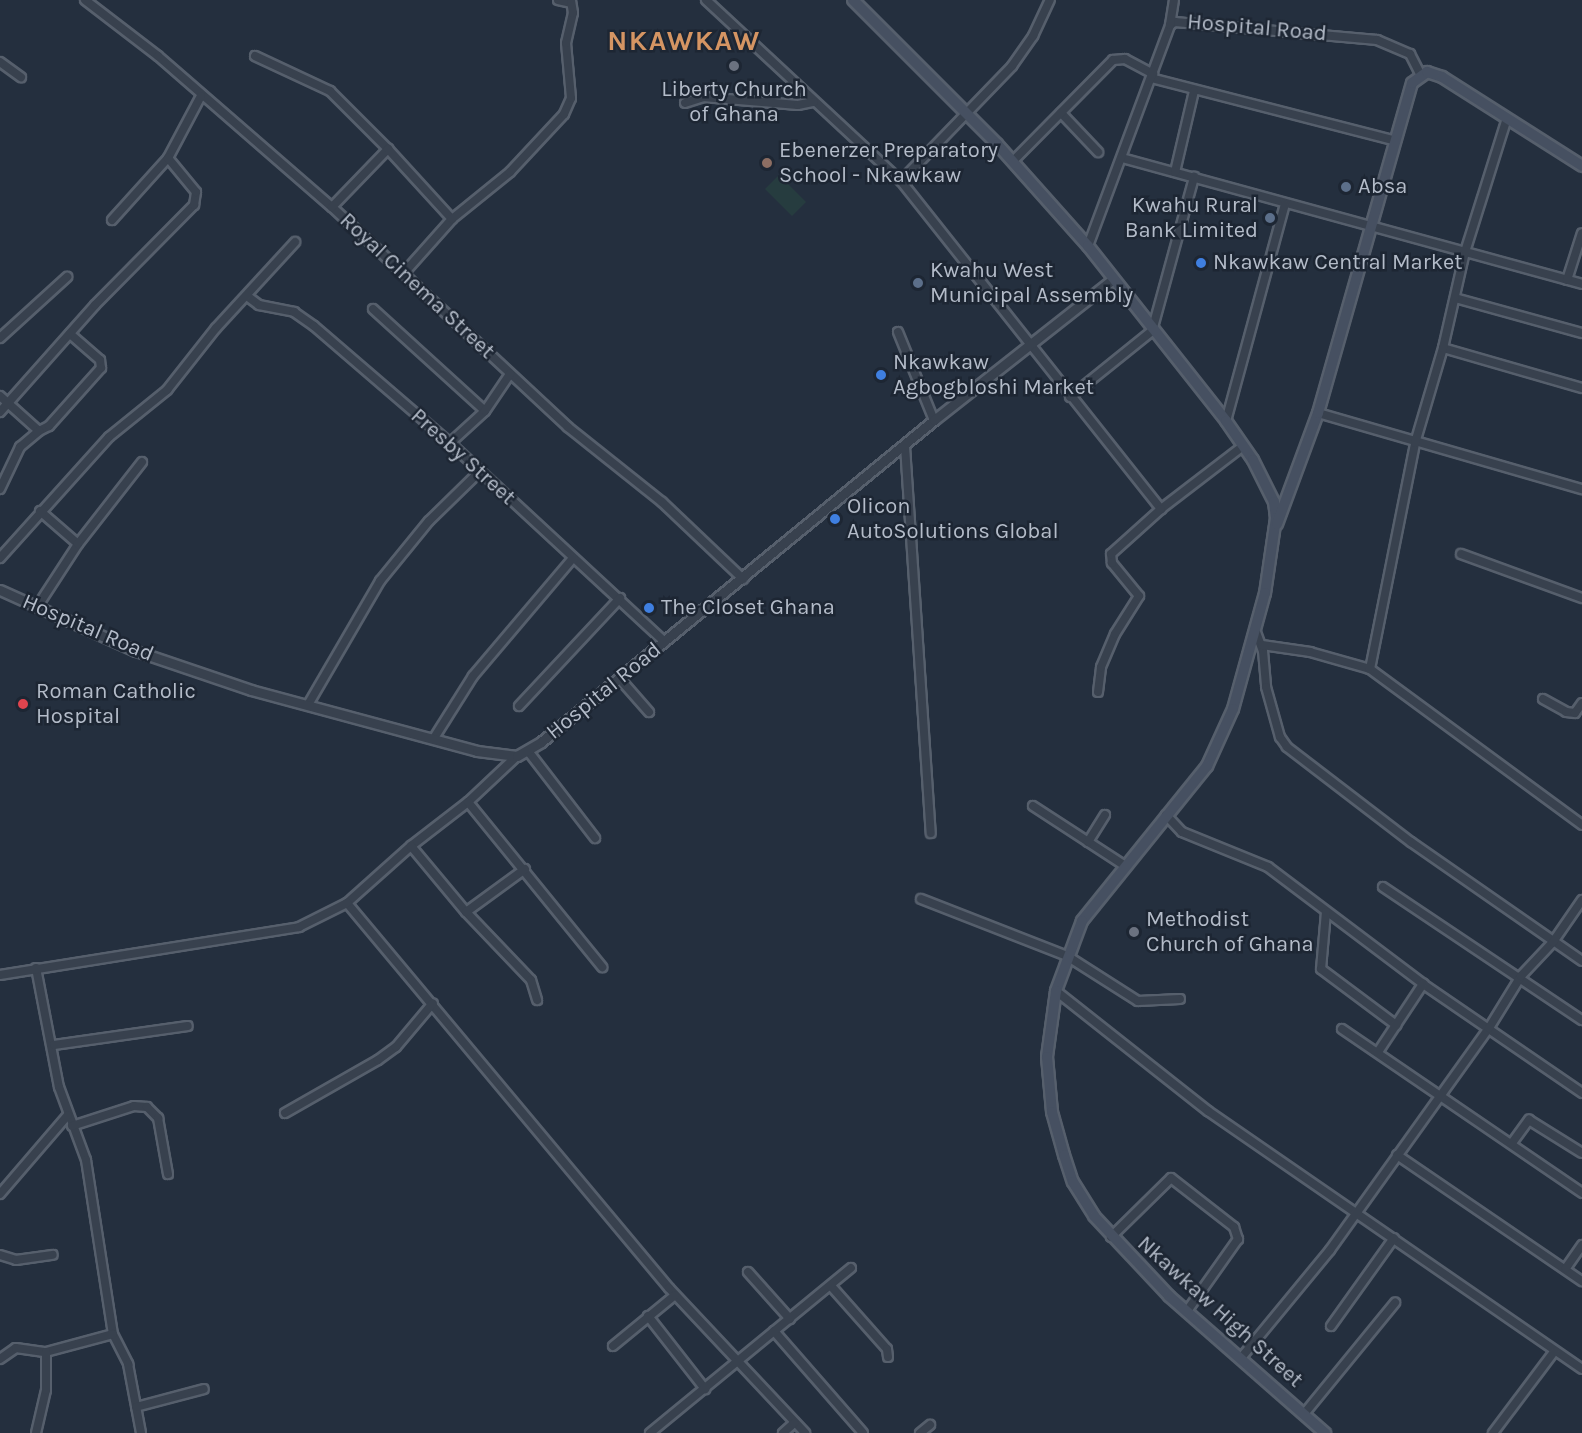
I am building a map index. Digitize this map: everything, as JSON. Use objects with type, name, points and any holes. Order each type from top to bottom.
[{"type":"main road","name":"Nkawkaw High Street","points":[[853,0],[1013,161],[1088,246],[1152,331],[1226,421],[1243,446],[1274,502],[1274,532],[1256,632],[1233,709],[1211,758],[1124,865],[1082,921],[1067,956],[1056,992],[1048,1046],[1052,1112],[1073,1182],[1111,1236],[1187,1311],[1325,1433]]},
{"type":"main road","points":[[1274,532],[1317,413],[1408,92],[1420,74],[1427,72],[1442,77],[1582,166]]},
{"type":"street","name":"Royal Cinema Street","points":[[85,0],[158,56],[201,96],[332,207],[568,427],[662,502],[743,579]]},
{"type":"street","points":[[403,274],[452,219],[510,172],[564,114],[571,98],[566,43],[573,13],[571,1],[558,0]]},
{"type":"street","points":[[706,0],[813,102],[901,181],[1030,348],[1161,509]]},
{"type":"street","points":[[901,181],[1012,66],[1033,36],[1050,0]]},
{"type":"street","points":[[1170,25],[1174,0]]},
{"type":"street","name":"Hospital Road","points":[[1088,246],[1170,25],[1175,22],[1377,40],[1410,54],[1420,74]]},
{"type":"street","points":[[255,56],[330,91],[388,149],[452,219]]},
{"type":"street","points":[[1013,161],[1118,57],[1152,76],[1194,91],[1393,140]]},
{"type":"street","points":[[0,62],[21,77]]},
{"type":"street","points":[[1174,172],[1194,91]]},
{"type":"street","points":[[112,220],[168,158],[201,96]]},
{"type":"street","points":[[685,103],[703,97],[798,105],[813,102]]},
{"type":"street","points":[[1061,113],[1098,152]]},
{"type":"street","points":[[1370,669],[1415,443],[1443,348],[1465,252],[1507,118]]},
{"type":"street","points":[[332,207],[388,149]]},
{"type":"street","points":[[0,412],[70,334],[194,204],[196,192],[168,158]]},
{"type":"street","points":[[1122,158],[1582,284]]},
{"type":"street","points":[[1070,397],[1152,331],[1194,177]]},
{"type":"street","points":[[1226,421],[1285,204]]},
{"type":"street","points":[[1567,280],[1582,233]]},
{"type":"street","points":[[0,558],[109,437],[167,390],[295,242]]},
{"type":"street","points":[[0,339],[67,277]]},
{"type":"street","name":"Hospital Road","points":[[0,590],[180,667],[502,756],[517,756],[528,751],[620,679],[830,509],[934,420],[1030,348],[1112,280]]},
{"type":"street","name":"Presby Street","points":[[247,296],[259,305],[294,312],[307,321],[450,443],[665,642]]},
{"type":"street","points":[[1455,298],[1582,333]]},
{"type":"street","points":[[373,309],[484,411]]},
{"type":"street","points":[[898,332],[934,420]]},
{"type":"street","points":[[1,483],[20,447],[39,431],[49,426],[101,368],[100,360],[70,334]]},
{"type":"street","points":[[1443,348],[1582,388]]},
{"type":"street","points":[[450,443],[484,411],[510,374]]},
{"type":"street","points":[[0,396],[39,431]]},
{"type":"street","points":[[1317,413],[1415,443],[1582,489]]},
{"type":"street","points":[[905,446],[931,833]]},
{"type":"street","points":[[1098,692],[1099,675],[1115,634],[1139,596],[1112,563],[1111,554],[1161,509],[1243,446]]},
{"type":"street","points":[[37,607],[78,544],[142,462]]},
{"type":"street","points":[[309,703],[380,580],[429,521],[479,472]]},
{"type":"street","points":[[40,511],[78,544]]},
{"type":"street","points":[[1461,555],[1582,598]]},
{"type":"street","points":[[434,738],[473,676],[573,558]]},
{"type":"street","points":[[519,706],[620,598]]},
{"type":"street","points":[[1256,632],[1262,645],[1266,687],[1280,737],[1287,747],[1411,842],[1582,961]]},
{"type":"street","points":[[1262,645],[1310,652],[1370,669],[1582,825]]},
{"type":"street","points":[[620,679],[649,712]]},
{"type":"street","points":[[1543,699],[1566,712],[1575,712],[1582,703]]},
{"type":"street","points":[[528,751],[595,838]]},
{"type":"street","points":[[0,975],[299,927],[347,903],[411,846],[468,802],[517,756]]},
{"type":"street","points":[[468,802],[525,869],[602,967]]},
{"type":"street","points":[[1033,806],[1124,865]]},
{"type":"street","points":[[1088,842],[1105,815]]},
{"type":"street","points":[[1166,815],[1182,832],[1268,867],[1423,984],[1582,1093]]},
{"type":"street","points":[[411,846],[466,912],[531,980],[537,1000]]},
{"type":"street","points":[[466,912],[525,869]]},
{"type":"street","points":[[1383,887],[1467,946],[1521,976],[1582,1020]]},
{"type":"street","points":[[921,899],[1067,956],[1138,1001],[1180,999]]},
{"type":"street","points":[[1241,1358],[1297,1294],[1359,1212],[1439,1093],[1489,1028],[1521,976],[1553,942],[1582,900]]},
{"type":"street","points":[[347,903],[434,1003],[675,1294],[805,1433]]},
{"type":"street","points":[[1326,912],[1321,969],[1396,1025]]},
{"type":"street","points":[[36,968],[68,1115],[86,1160],[113,1334],[128,1364],[141,1433]]},
{"type":"street","points":[[1378,1052],[1423,984]]},
{"type":"street","points":[[1056,992],[1208,1111],[1359,1212],[1553,1353],[1582,1369]]},
{"type":"street","points":[[285,1113],[378,1060],[396,1047],[434,1003]]},
{"type":"street","points":[[54,1045],[188,1026]]},
{"type":"street","points":[[1342,1029],[1512,1143],[1582,1194]]},
{"type":"street","points":[[72,1126],[134,1106],[147,1107],[159,1118],[168,1174]]},
{"type":"street","points":[[0,1194],[68,1115]]},
{"type":"street","points":[[1512,1143],[1529,1120],[1582,1153]]},
{"type":"street","points":[[1397,1155],[1582,1281]]},
{"type":"street","points":[[1111,1236],[1171,1178],[1234,1227],[1238,1239],[1187,1311]]},
{"type":"street","points":[[1331,1326],[1394,1238]]},
{"type":"street","points":[[1566,1268],[1582,1245]]},
{"type":"street","points":[[0,1255],[16,1260],[53,1255]]},
{"type":"street","points":[[650,1433],[851,1268]]},
{"type":"street","points":[[748,1272],[790,1319]]},
{"type":"street","points":[[831,1286],[887,1349],[888,1357]]},
{"type":"street","points":[[613,1346],[675,1294]]},
{"type":"street","points":[[1304,1414],[1395,1303]]},
{"type":"street","points":[[648,1316],[705,1389]]},
{"type":"street","points":[[774,1331],[862,1433]]},
{"type":"street","points":[[0,1359],[16,1348],[46,1352],[113,1334]]},
{"type":"street","points":[[36,1433],[46,1390],[46,1352]]},
{"type":"street","points":[[1492,1433],[1553,1353]]},
{"type":"street","points":[[136,1407],[204,1389]]},
{"type":"street","points":[[783,1433],[794,1423]]},
{"type":"street","points":[[920,1433],[930,1425]]},
{"type":"green space","points":[[779,175],[806,202],[792,216],[765,189]]},
{"type":"place","name":"Liberty Church of Ghana","points":[[734,66]]},
{"type":"place","name":"Ebenerzer Preparatory School - Nkawkaw","points":[[767,163]]},
{"type":"place","name":"Absa","points":[[1346,187]]},
{"type":"place","name":"Kwahu Rural Bank Limited","points":[[1270,218]]},
{"type":"place","name":"Nkawkaw Central Market","points":[[1201,263]]},
{"type":"place","name":"Kwahu West Municipal Assembly","points":[[918,283]]},
{"type":"place","name":"Nkawkaw Agbogbloshi Market","points":[[881,375]]},
{"type":"place","name":"Olicon AutoSolutions Global","points":[[835,519]]},
{"type":"place","name":"The Closet Ghana","points":[[649,608]]},
{"type":"place","name":"Roman Catholic Hospital","points":[[23,704]]},
{"type":"place","name":"Methodist Church of Ghana","points":[[1134,932]]},
{"type":"district","name":"NKAWKAW","points":[[684,41]]}]
